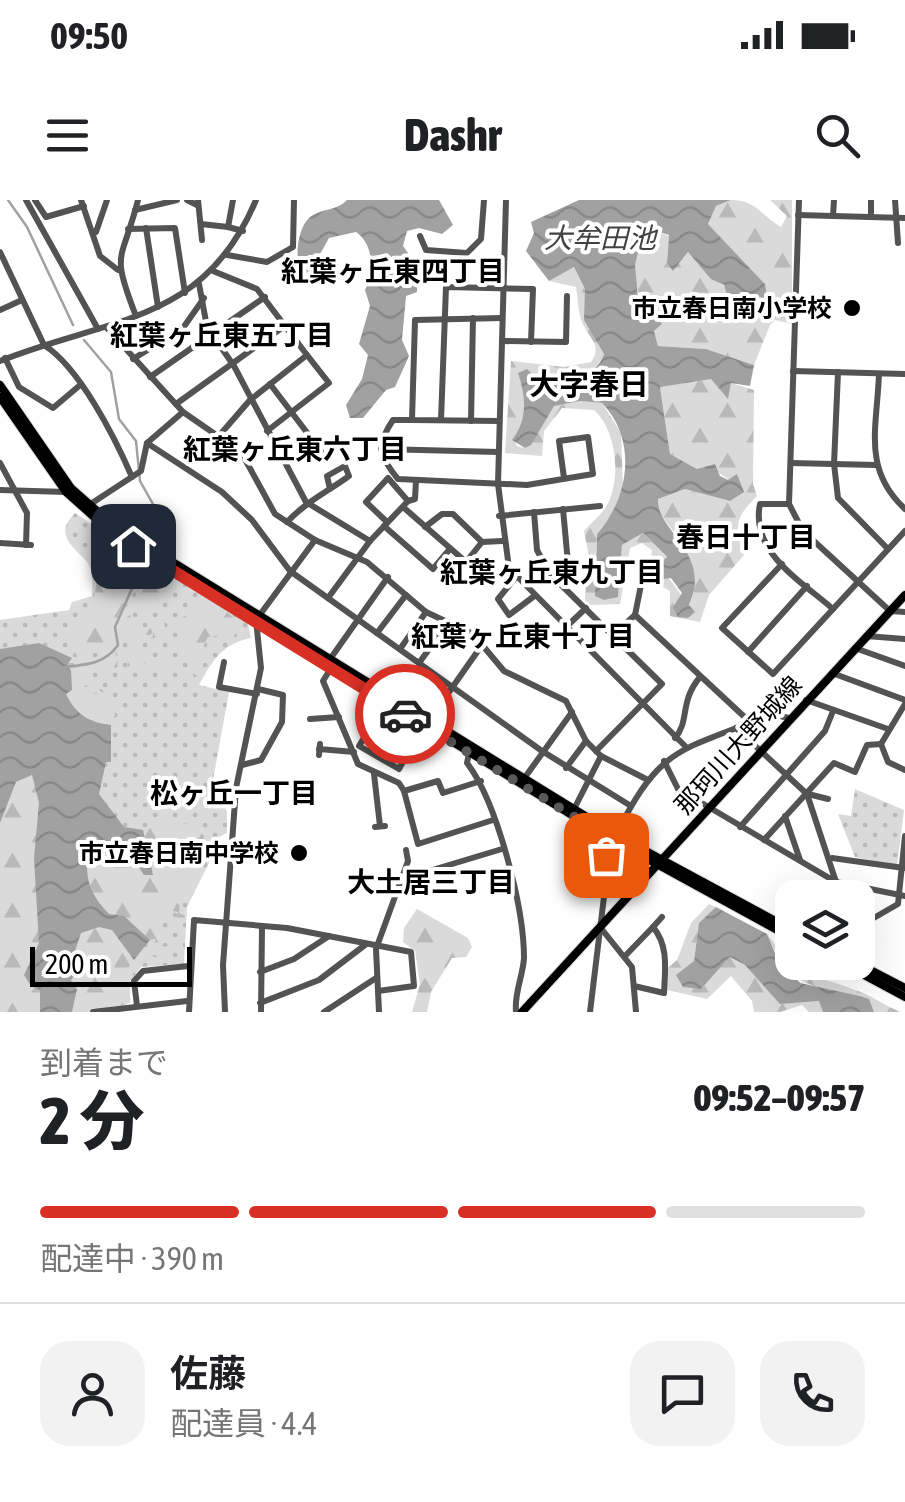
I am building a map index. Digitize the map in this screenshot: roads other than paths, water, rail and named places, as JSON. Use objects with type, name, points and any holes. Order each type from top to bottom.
[{"type":"main road","points":[[0,385],[86,508]]},
{"type":"main road","points":[[0,397],[66,492],[153,560],[258,618],[613,837],[775,928]]},
{"type":"main road","name":"那珂川大野城線","points":[[519,1012],[905,595]]},
{"type":"main road","points":[[329,664],[385,703],[574,809],[613,837]]},
{"type":"main road","points":[[658,863],[775,922]]},
{"type":"main road","points":[[875,972],[905,988]]},
{"type":"main road","points":[[874,980],[905,996]]},
{"type":"street","points":[[26,200],[102,328],[183,412],[240,452],[275,514],[315,540],[357,557],[388,577],[426,612],[473,634],[504,670],[566,701],[586,742],[599,753],[646,778]]},
{"type":"street","points":[[35,200],[46,217],[83,203],[100,256],[118,271]]},
{"type":"street","points":[[94,235],[107,200]]},
{"type":"street","points":[[136,316],[118,271],[118,255],[138,200]]},
{"type":"street","points":[[135,210],[177,200]]},
{"type":"street","points":[[187,200],[198,203],[202,240]]},
{"type":"street","points":[[228,227],[233,200]]},
{"type":"street","points":[[79,386],[53,408],[20,387],[3,360],[136,316],[185,294],[227,255],[256,200]]},
{"type":"street","points":[[227,255],[268,262],[293,246],[294,200]]},
{"type":"street","points":[[420,236],[426,250],[467,253],[482,239],[484,200]]},
{"type":"street","points":[[506,200],[498,452],[502,541],[515,578],[686,748]]},
{"type":"street","points":[[799,200],[789,504],[803,531],[890,611],[905,612]]},
{"type":"street","points":[[833,216],[834,200]]},
{"type":"street","points":[[870,217],[871,200]]},
{"type":"street","points":[[895,200],[901,218],[898,242]]},
{"type":"street","points":[[798,215],[901,218]]},
{"type":"street","points":[[201,224],[243,231]]},
{"type":"street","points":[[146,228],[158,308]]},
{"type":"street","points":[[128,229],[175,228],[185,294]]},
{"type":"street","points":[[0,252],[44,346],[55,352],[136,474]]},
{"type":"street","points":[[213,271],[257,289],[329,384],[266,432]]},
{"type":"street","points":[[198,284],[204,298],[204,320],[234,366],[306,502],[370,540]]},
{"type":"street","points":[[441,420],[446,286],[533,289],[532,342]]},
{"type":"street","points":[[502,341],[566,342],[567,296]]},
{"type":"street","points":[[150,377],[265,297]]},
{"type":"street","points":[[134,359],[184,328],[204,298]]},
{"type":"street","points":[[0,310],[22,300]]},
{"type":"street","points":[[471,421],[473,318]]},
{"type":"street","points":[[412,420],[415,320],[502,318]]},
{"type":"street","points":[[176,404],[284,328]]},
{"type":"street","points":[[218,438],[250,400],[307,356]]},
{"type":"street","points":[[793,371],[905,374]]},
{"type":"street","points":[[838,372],[836,487],[844,508],[888,549]]},
{"type":"street","points":[[879,374],[876,465],[887,492],[905,509]]},
{"type":"street","points":[[270,384],[321,451]]},
{"type":"street","points":[[86,508],[136,474],[147,443],[183,412]]},
{"type":"street","points":[[499,421],[394,420],[381,438],[380,458],[398,479],[527,485],[593,474],[588,438],[559,441],[564,478]]},
{"type":"street","points":[[147,443],[222,492],[252,520],[290,571],[566,768],[630,806]]},
{"type":"street","points":[[381,449],[498,452]]},
{"type":"street","points":[[0,462],[27,513],[28,545],[0,543]]},
{"type":"street","points":[[791,464],[876,465]]},
{"type":"street","points":[[450,550],[433,568],[366,502],[388,478],[425,527],[466,562],[482,542]]},
{"type":"street","points":[[328,598],[370,540],[416,499],[416,480]]},
{"type":"street","points":[[288,522],[306,502],[330,489]]},
{"type":"street","points":[[0,490],[66,492]]},
{"type":"street","points":[[789,504],[758,507],[760,534],[782,564],[832,609]]},
{"type":"street","points":[[499,516],[600,506]]},
{"type":"street","points":[[561,584],[569,574],[564,510]]},
{"type":"street","points":[[534,512],[541,562],[662,684],[599,753],[574,809]]},
{"type":"street","points":[[425,527],[442,514],[454,514],[482,542],[502,541]]},
{"type":"street","points":[[782,564],[722,628],[773,674],[905,531]]},
{"type":"street","points":[[225,1012],[226,923],[236,788],[258,692],[258,618],[315,540]]},
{"type":"street","points":[[388,577],[356,618],[323,681],[358,764],[400,783],[418,844],[493,820]]},
{"type":"street","points":[[515,578],[498,599],[509,616],[534,597]]},
{"type":"street","points":[[614,634],[635,614],[641,586]]},
{"type":"street","points":[[748,652],[807,586]]},
{"type":"street","points":[[377,633],[406,596]]},
{"type":"street","points":[[564,629],[586,608]]},
{"type":"street","points":[[400,650],[426,612]]},
{"type":"street","points":[[635,614],[750,723]]},
{"type":"street","points":[[419,663],[443,630],[440,618]]},
{"type":"street","points":[[866,636],[905,638]]},
{"type":"street","points":[[427,724],[482,646]]},
{"type":"street","points":[[855,648],[905,666]]},
{"type":"street","points":[[224,662],[219,686],[283,695],[282,722],[261,760],[242,764]]},
{"type":"street","points":[[832,673],[905,702],[881,744],[888,762],[905,770]]},
{"type":"street","points":[[675,738],[682,730],[685,695],[700,676]]},
{"type":"street","points":[[806,700],[888,729]]},
{"type":"street","points":[[366,734],[405,758],[398,770],[358,746],[385,703]]},
{"type":"street","points":[[740,827],[825,731],[833,711]]},
{"type":"street","points":[[522,781],[572,712]]},
{"type":"street","points":[[590,1012],[613,837],[646,778],[664,760],[686,748],[776,713],[789,718]]},
{"type":"street","points":[[316,717],[339,717]]},
{"type":"street","points":[[894,720],[905,724]]},
{"type":"street","points":[[736,728],[807,794],[836,880]]},
{"type":"street","points":[[689,795],[743,736]]},
{"type":"street","points":[[566,768],[586,742]]},
{"type":"street","points":[[764,840],[834,763],[855,772],[867,745],[881,744]]},
{"type":"street","points":[[319,750],[354,752]]},
{"type":"street","points":[[469,753],[467,763],[481,781],[515,885],[524,959],[519,1012]]},
{"type":"street","points":[[664,760],[674,785],[706,808],[833,880]]},
{"type":"street","points":[[374,774],[380,826]]},
{"type":"street","points":[[404,790],[438,780],[443,792],[481,781]]},
{"type":"street","points":[[807,794],[828,800]]},
{"type":"street","points":[[785,816],[800,860]]},
{"type":"street","points":[[875,917],[896,906],[902,896],[905,836]]},
{"type":"street","points":[[430,871],[502,849]]},
{"type":"street","points":[[379,1012],[376,949],[408,862],[406,850]]},
{"type":"street","points":[[831,858],[903,868]]},
{"type":"street","points":[[875,891],[902,896]]},
{"type":"street","points":[[626,955],[662,917]]},
{"type":"street","points":[[188,1012],[191,922],[330,935],[376,949],[411,952],[414,986],[378,991]]},
{"type":"street","points":[[600,926],[626,955],[636,1012]]},
{"type":"street","points":[[262,927],[261,1008],[318,980],[365,946]]},
{"type":"street","points":[[634,986],[664,993],[664,949],[652,928]]},
{"type":"street","points":[[260,972],[294,959],[330,935]]},
{"type":"street","points":[[137,1006],[134,981],[143,971],[188,966]]},
{"type":"street","points":[[324,1012],[377,977]]},
{"type":"street","points":[[93,1012],[187,1000]]},
{"type":"water","points":[[347,200],[439,200],[453,225],[442,234],[419,228],[407,231],[403,246],[418,267],[417,292],[406,296],[402,340],[409,356],[395,387],[386,390],[363,418],[350,418],[346,405],[362,379],[368,355],[359,344],[370,306],[365,290],[371,267],[369,251],[356,232],[329,238],[305,281],[298,259],[304,224]]},
{"type":"water","name":"大牟田池","points":[[579,200],[731,200],[716,206],[708,224],[765,284],[769,305],[761,308],[750,301],[729,301],[724,285],[711,279],[688,252],[673,271],[667,263],[669,235],[656,231],[642,235],[635,265],[638,298],[662,324],[654,331],[658,346],[706,349],[754,365],[750,386],[731,383],[728,399],[711,379],[660,387],[670,454],[697,469],[715,464],[720,476],[728,480],[737,474],[744,492],[730,501],[685,489],[658,499],[665,522],[682,544],[694,571],[689,605],[695,612],[688,618],[678,617],[673,607],[682,593],[671,578],[656,580],[651,572],[667,557],[643,533],[622,545],[618,597],[604,600],[595,596],[597,534],[616,504],[625,469],[621,434],[602,403],[580,401],[554,406],[531,445],[525,448],[512,440],[524,408],[518,373],[527,369],[545,379],[587,371],[597,366],[604,354],[584,320],[585,289],[574,267],[549,281],[526,251],[534,233],[531,222]]},
{"type":"water","points":[[39,643],[72,658],[67,665],[72,690],[66,694],[75,708],[91,720],[111,725],[111,762],[106,762],[99,794],[124,827],[143,830],[153,875],[144,875],[132,859],[119,852],[104,853],[87,862],[89,883],[103,908],[109,914],[124,916],[150,940],[134,960],[112,930],[99,927],[81,933],[71,963],[77,972],[71,980],[77,989],[72,1012],[40,1012],[40,990],[31,986],[24,975],[39,943],[34,858],[39,803],[32,775],[16,782],[0,823],[0,649]]},
{"type":"water","points":[[716,907],[767,934],[775,953],[775,980],[797,980],[860,996],[869,999],[874,1012],[823,1012],[819,1001],[780,1004],[745,965],[730,957],[701,989],[683,987],[676,975],[694,961],[699,923]]},
{"type":"waterway","points":[[8,200],[27,227],[73,325]]},
{"type":"waterway","points":[[84,340],[111,372],[119,419],[136,441],[140,481],[158,513],[147,536]]},
{"type":"waterway","points":[[64,667],[101,660],[118,645],[115,627],[144,561]]},
{"type":"place","name":"市立春日南小学校","points":[[852,308]]},
{"type":"place","name":"市立春日南中学校","points":[[299,853]]},
{"type":"district","name":"紅葉ヶ丘東四丁目","points":[[393,271]]},
{"type":"district","name":"紅葉ヶ丘東五丁目","points":[[222,335]]},
{"type":"district","name":"大字春日","points":[[589,384]]},
{"type":"district","name":"紅葉ヶ丘東六丁目","points":[[295,449]]},
{"type":"district","name":"春日十丁目","points":[[746,537]]},
{"type":"district","name":"紅葉ヶ丘東九丁目","points":[[552,572]]},
{"type":"district","name":"紅葉ヶ丘東十丁目","points":[[523,636]]},
{"type":"district","name":"松ヶ丘一丁目","points":[[234,793]]},
{"type":"district","name":"大土居三丁目","points":[[431,882]]}]
